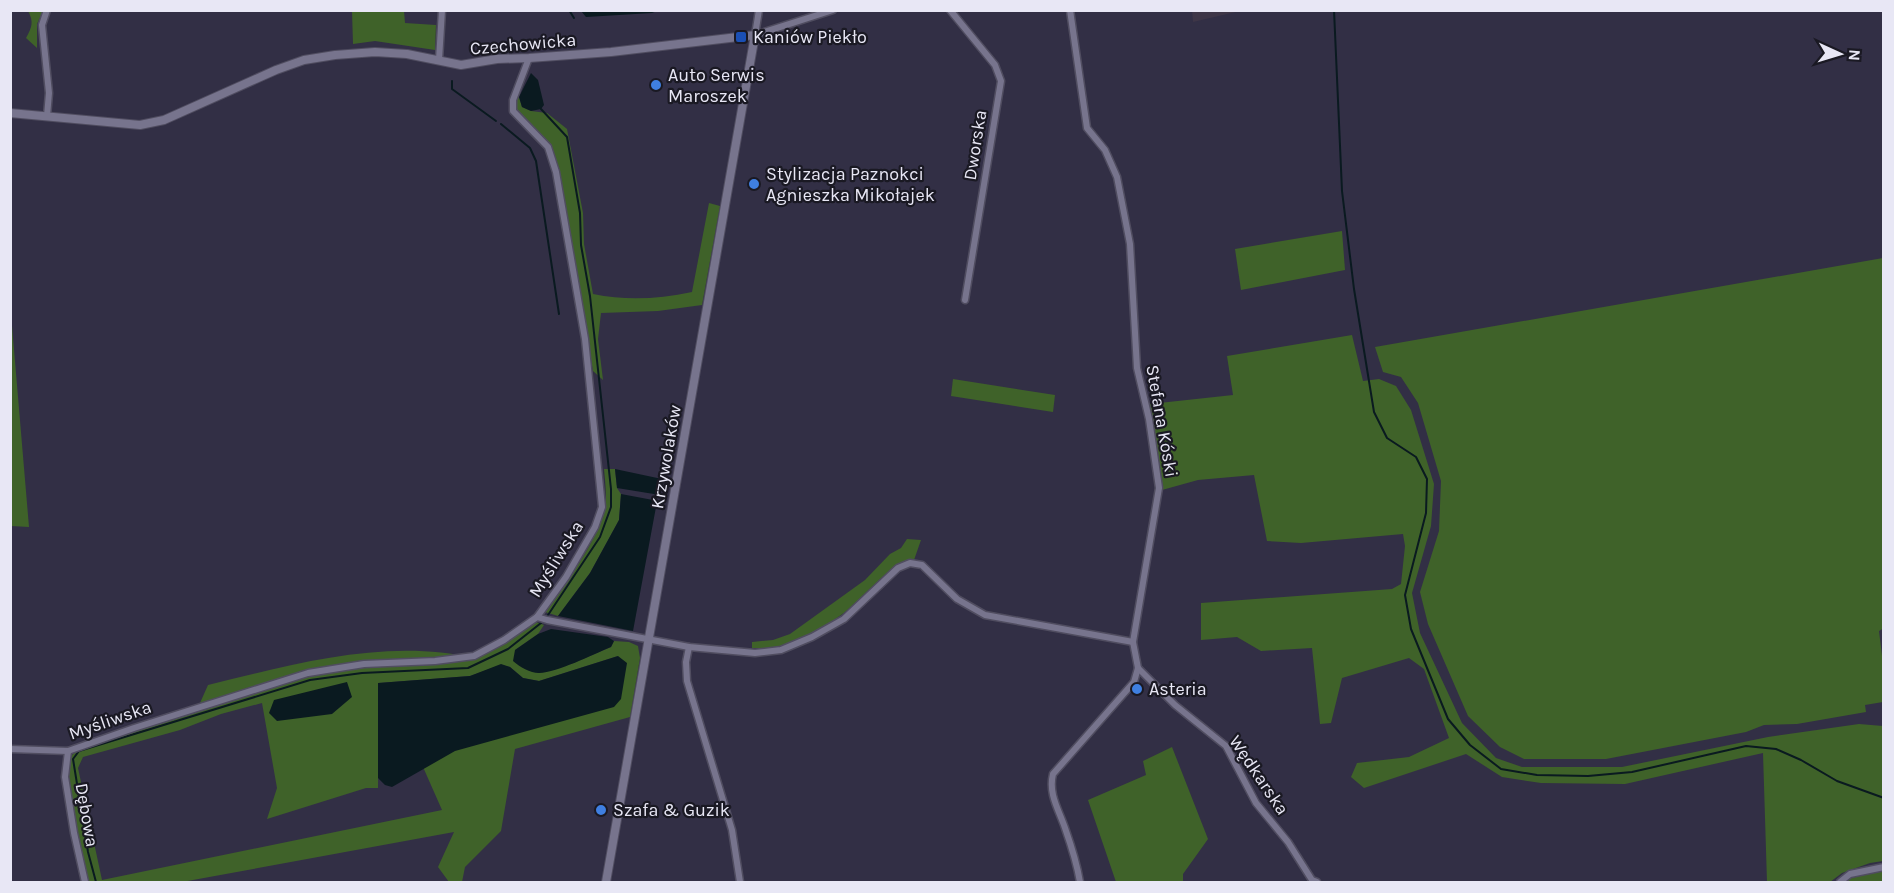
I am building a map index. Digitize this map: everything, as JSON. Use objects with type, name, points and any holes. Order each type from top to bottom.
[{"type":"street","points":[[47,10],[42,25],[49,93],[47,116]]},
{"type":"street","points":[[439,60],[442,10]]},
{"type":"street","points":[[754,36],[759,10]]},
{"type":"street","name":"Czechowicka","points":[[10,113],[140,125],[164,120],[246,82],[304,60],[375,52],[407,54],[461,65],[497,59],[611,52],[754,36],[833,10]]},
{"type":"street","name":"Dworska","points":[[950,10],[995,65],[1000,81],[965,300]]},
{"type":"street","name":"Stefana Kóski","points":[[1070,10],[1087,128],[1105,150],[1117,177],[1130,244],[1137,368],[1149,419],[1159,488],[1133,642],[1138,668]]},
{"type":"street","name":"Krzywolaków","points":[[606,882],[754,36]]},
{"type":"street","name":"Myśliwska","points":[[10,749],[68,751],[308,673],[364,664],[435,661],[474,656],[504,640],[537,617],[566,578],[595,527],[602,507],[585,339],[556,172],[548,147],[513,111],[513,100],[529,58]]},
{"type":"street","points":[[537,617],[547,621],[689,647],[755,653],[781,650],[812,637],[844,619],[898,568],[910,563],[922,565],[957,599],[985,615],[1133,642]]},
{"type":"street","points":[[689,647],[686,662],[687,681],[732,830],[740,882]]},
{"type":"street","points":[[1080,882],[1065,829],[1051,791],[1053,774],[1134,682],[1138,668]]},
{"type":"street","name":"Wędkarska","points":[[1138,668],[1175,705],[1226,746],[1256,803],[1288,842],[1312,880],[1317,882]]},
{"type":"street","name":"Dębowa","points":[[68,751],[65,777],[85,882]]},
{"type":"street","points":[[1840,882],[1850,874],[1884,867]]},
{"type":"shaded area","points":[[1192,10],[1240,10],[1240,11],[1193,22]]},
{"type":"shaded area","points":[[581,11],[657,11],[586,17]]},
{"type":"shaded area","points":[[531,73],[538,80],[544,105],[541,109],[531,111],[522,107],[519,97]]},
{"type":"shaded area","points":[[615,469],[662,479],[664,481],[660,495],[617,488]]},
{"type":"shaded area","points":[[621,494],[653,500],[656,507],[633,631],[558,616],[590,573],[619,520]]},
{"type":"shaded area","points":[[551,629],[608,637],[614,641],[611,647],[575,663],[547,672],[532,672],[513,661],[515,650],[538,634]]},
{"type":"shaded area","points":[[618,656],[627,663],[621,699],[614,707],[455,751],[392,787],[385,785],[378,778],[378,683],[470,676],[501,664],[510,667],[523,678],[539,681]]},
{"type":"shaded area","points":[[347,682],[352,697],[332,714],[277,721],[269,713],[274,700]]},
{"type":"green space","points":[[28,11],[43,11],[37,24],[37,48],[26,38],[31,24]]},
{"type":"green space","points":[[352,11],[404,11],[405,23],[436,25],[435,50],[375,41],[353,44]]},
{"type":"green space","points":[[519,97],[522,107],[547,113],[567,129],[583,213],[584,244],[593,294],[618,298],[642,298],[692,292],[709,203],[720,206],[702,305],[658,311],[601,313],[598,339],[603,380],[593,371],[559,171],[551,146],[515,108],[515,100]]},
{"type":"green space","points":[[1342,231],[1345,270],[1241,290],[1235,249]]},
{"type":"green space","points":[[1883,258],[1884,628],[1879,631],[1884,672],[1883,702],[1865,705],[1866,712],[1797,724],[1764,725],[1746,732],[1606,759],[1524,759],[1500,747],[1468,716],[1428,624],[1420,592],[1439,531],[1441,481],[1418,403],[1401,377],[1383,372],[1375,347]]},
{"type":"green space","points":[[11,314],[29,527],[11,526]]},
{"type":"green space","points":[[1352,335],[1363,381],[1379,379],[1396,386],[1411,410],[1434,484],[1431,526],[1412,593],[1420,633],[1462,723],[1496,758],[1522,767],[1622,767],[1768,737],[1859,724],[1883,726],[1883,861],[1842,873],[1830,882],[1767,882],[1763,753],[1625,784],[1541,783],[1502,777],[1466,754],[1364,788],[1351,777],[1357,763],[1409,757],[1449,738],[1424,669],[1409,658],[1342,678],[1331,723],[1320,724],[1312,648],[1261,651],[1237,637],[1201,640],[1201,603],[1392,589],[1401,584],[1405,546],[1403,534],[1301,543],[1267,541],[1254,475],[1198,480],[1162,490],[1150,404],[1233,395],[1227,356]]},
{"type":"green space","points":[[953,379],[1055,395],[1053,412],[951,396]]},
{"type":"green space","points":[[604,469],[615,469],[617,488],[621,494],[619,520],[590,573],[558,616],[545,612],[580,562],[596,534],[605,507]]},
{"type":"green space","points":[[907,539],[921,540],[914,560],[906,561],[887,573],[841,615],[814,632],[784,646],[752,648],[752,642],[773,640],[790,634],[865,580],[890,554],[901,548]]},
{"type":"green space","points":[[536,622],[544,625],[538,634],[515,650],[538,673],[571,664],[611,647],[614,641],[629,642],[638,646],[640,658],[630,717],[515,749],[501,831],[465,867],[462,882],[449,882],[438,867],[454,832],[182,882],[87,882],[70,799],[69,767],[71,757],[77,750],[179,716],[200,703],[208,685],[307,662],[374,652],[408,651],[475,658]],"holes":[[[618,656],[423,767],[442,810],[102,880],[78,768],[83,757],[180,730],[221,714],[262,703],[277,788],[267,819],[366,788],[378,788],[379,683],[470,676],[501,665],[510,667],[523,678],[539,681]]]},
{"type":"green space","points":[[1172,747],[1208,839],[1183,874],[1183,882],[1116,882],[1088,800],[1146,775],[1143,761]]},
{"type":"green space","points":[[1883,871],[1883,882],[1846,882],[1851,878]]},
{"type":"waterway","points":[[569,10],[574,18]]},
{"type":"waterway","points":[[1334,10],[1342,191],[1354,289],[1374,412],[1387,438],[1416,457],[1427,479],[1426,513],[1405,595],[1411,629],[1448,719],[1470,745],[1501,769],[1537,775],[1588,776],[1632,772],[1746,746],[1776,749],[1801,760],[1837,781],[1884,798]]},
{"type":"waterway","points":[[452,81],[452,89],[496,121]]},
{"type":"waterway","points":[[541,109],[567,137],[580,213],[581,245],[590,296],[611,489],[611,507],[600,537],[548,615]]},
{"type":"waterway","points":[[501,124],[530,148],[536,161],[559,314]]},
{"type":"waterway","points":[[96,882],[88,852],[73,759],[79,751],[310,680],[362,673],[468,668],[508,649],[541,623]]},
{"type":"place","name":"Kaniów Piekło","points":[[741,37]]},
{"type":"place","name":"Auto Serwis Maroszek","points":[[656,85]]},
{"type":"place","name":"Stylizacja Paznokci Agnieszka Mikołajek","points":[[754,184]]},
{"type":"place","name":"Asteria","points":[[1137,689]]},
{"type":"place","name":"Szafa & Guzik","points":[[601,810]]}]
